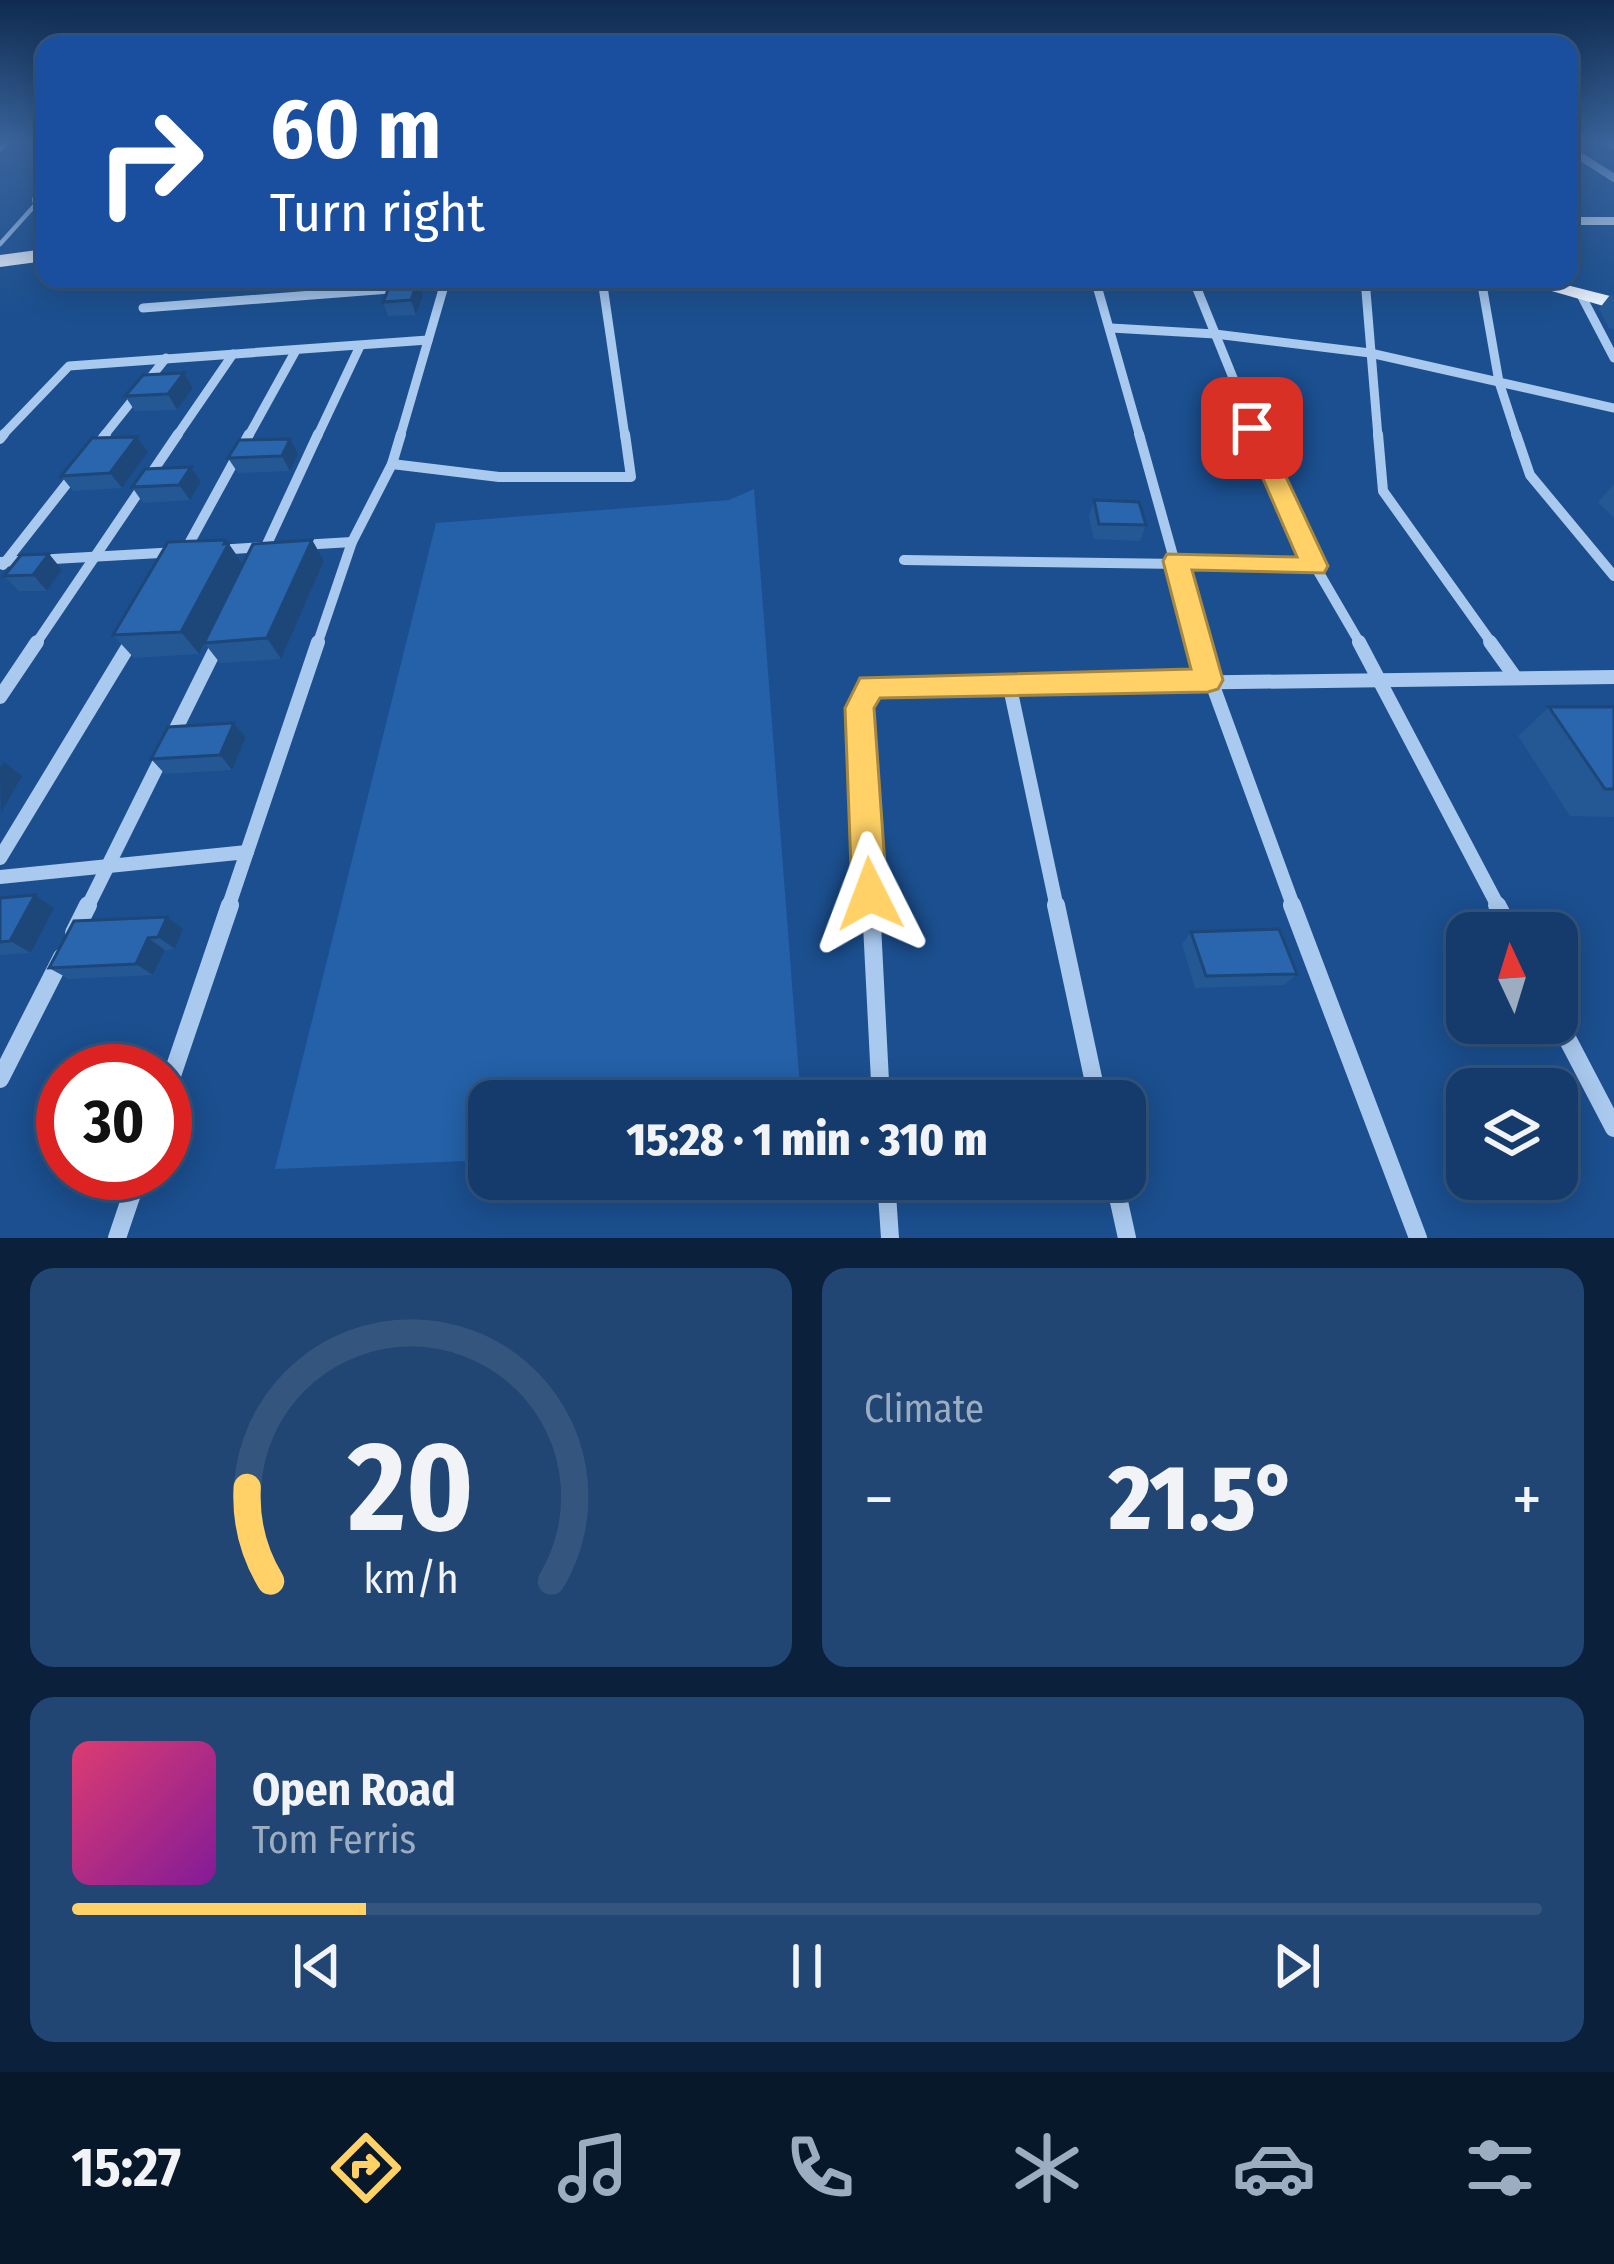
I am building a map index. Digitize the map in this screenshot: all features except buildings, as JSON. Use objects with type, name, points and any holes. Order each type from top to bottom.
[{"type":"main road","points":[[1578,224],[1614,224]]},
{"type":"main road","points":[[0,257],[36,253]]},
{"type":"main road","points":[[1555,288],[1614,299]]},
{"type":"main road","points":[[1578,288],[1614,299]]},
{"type":"street","points":[[143,308],[375,288]]},
{"type":"street","points":[[182,1044],[352,542],[392,464],[442,288]]},
{"type":"street","points":[[392,464],[499,477],[631,477],[603,288]]},
{"type":"street","points":[[1098,288],[1208,680],[1418,1238]]},
{"type":"street","points":[[1196,288],[1315,566],[1380,679],[1501,912]]},
{"type":"street","points":[[1366,288],[1383,491],[1515,677]]},
{"type":"street","points":[[1483,288],[1499,382],[1530,475],[1614,576]]},
{"type":"street","points":[[1582,295],[1614,358]]},
{"type":"street","points":[[1111,328],[1214,334],[1370,353],[1614,407]]},
{"type":"street","points":[[0,439],[69,366],[428,340]]},
{"type":"street","points":[[256,568],[359,346]]},
{"type":"street","points":[[172,572],[295,352]]},
{"type":"street","points":[[0,697],[233,354]]},
{"type":"street","points":[[93,451],[166,358]]},
{"type":"street","points":[[2,565],[78,470]]},
{"type":"street","points":[[2,565],[352,542]]},
{"type":"street","points":[[904,560],[1315,566]]},
{"type":"street","points":[[0,858],[148,613]]},
{"type":"street","points":[[0,1079],[224,633]]},
{"type":"street","points":[[880,1080],[860,708],[871,686],[1614,677]]},
{"type":"street","points":[[1009,683],[1094,1080]]},
{"type":"street","points":[[0,877],[247,852]]},
{"type":"street","points":[[1570,1044],[1614,1128]]},
{"type":"street","points":[[117,1238],[130,1200]]},
{"type":"street","points":[[887,1200],[890,1238]]},
{"type":"street","points":[[1119,1200],[1127,1238]]},
{"type":"lane","points":[[0,244],[36,205]]},
{"type":"shaded area","points":[[754,489],[799,1080],[468,1080],[468,1161],[275,1169],[436,523],[729,500]]},
{"type":"route","points":[[870,894],[860,708],[871,686],[1208,680],[1176,561],[1315,566],[1252,428]]}]
